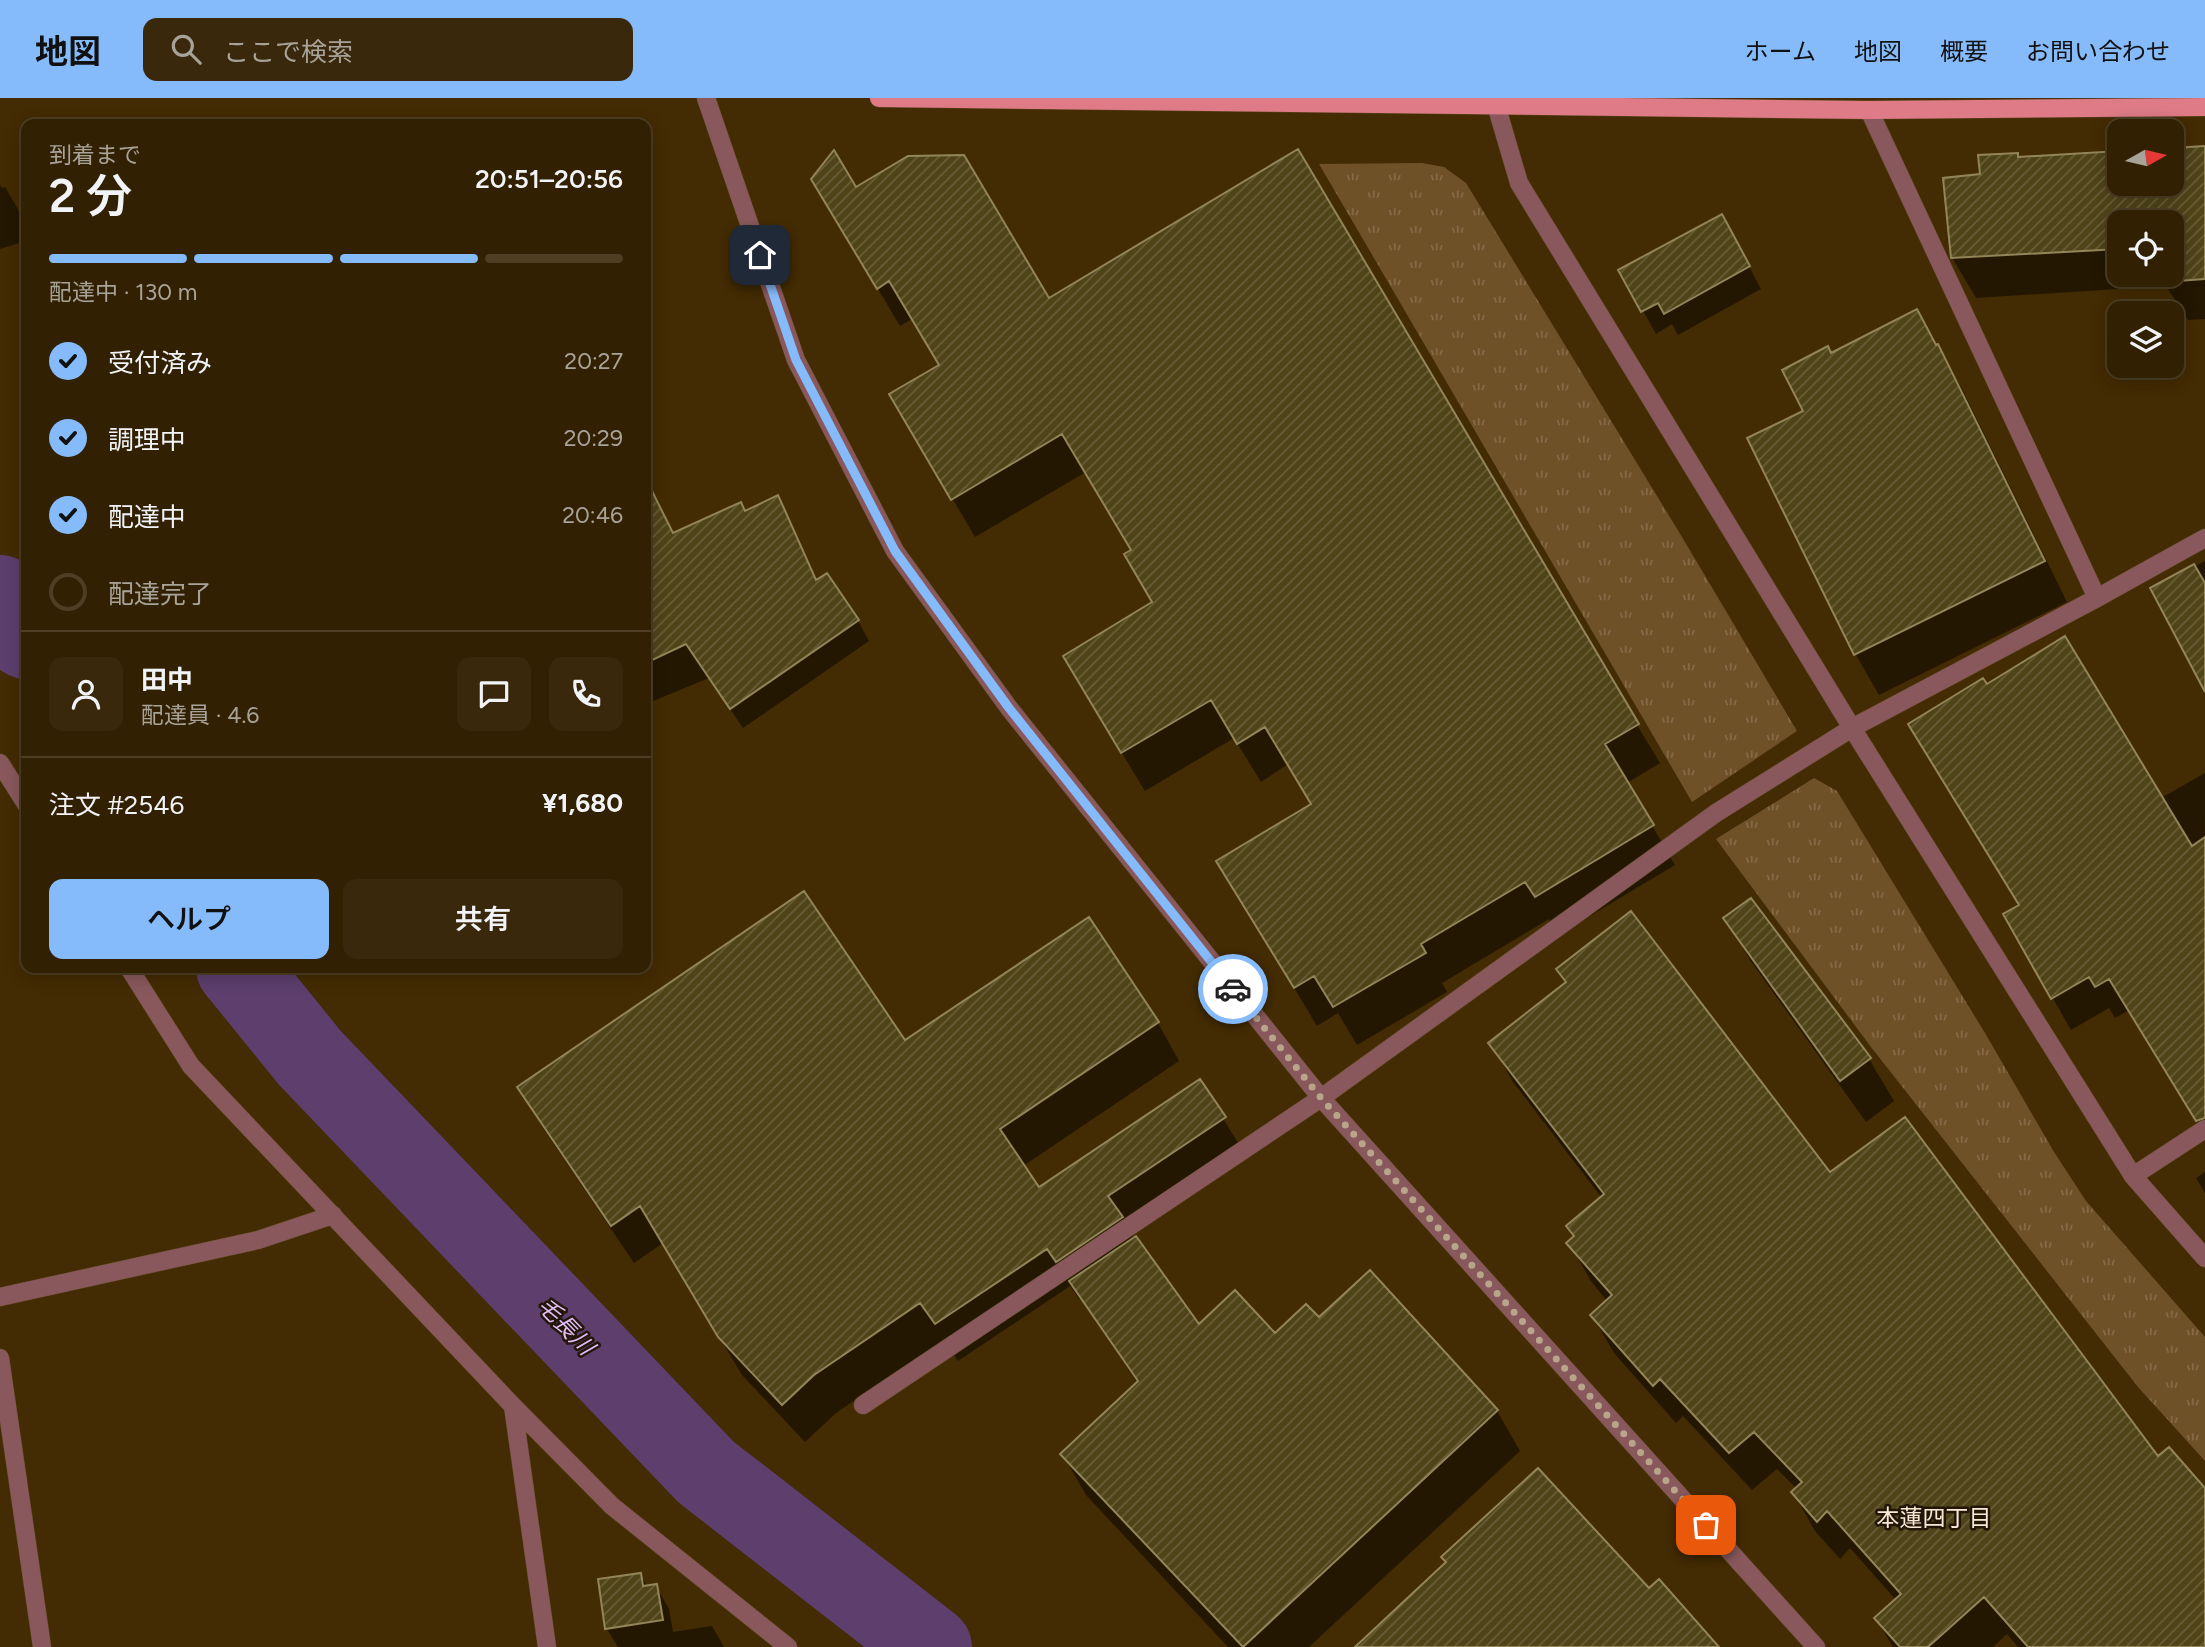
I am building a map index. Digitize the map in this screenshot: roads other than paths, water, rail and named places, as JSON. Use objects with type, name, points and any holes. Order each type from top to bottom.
[{"type":"main road","points":[[879,98],[1495,102],[1869,110],[2205,107]]},
{"type":"street","points":[[706,98],[796,360],[895,551],[1009,708],[1321,1098],[1816,1647]]},
{"type":"street","points":[[1495,102],[1519,183],[1852,728],[2133,1176],[2205,1258]]},
{"type":"street","points":[[1869,110],[2097,598]]},
{"type":"street","points":[[863,1405],[1321,1098],[1716,813],[1852,728],[2205,538]]},
{"type":"street","points":[[0,763],[21,796]]},
{"type":"street","points":[[132,973],[191,1066],[513,1406],[612,1506],[788,1647]]},
{"type":"street","points":[[2133,1176],[2205,1129]]},
{"type":"street","points":[[0,1297],[258,1240],[333,1215]]},
{"type":"street","points":[[0,1358],[42,1647]]},
{"type":"street","points":[[513,1406],[547,1647]]},
{"type":"waterway","name":"毛長川","points":[[0,596],[21,630]]},
{"type":"waterway","name":"毛長川","points":[[241,973],[310,1058],[706,1472],[931,1647]]},
{"type":"district","name":"本蓮四丁目","points":[[1934,1518]]}]
